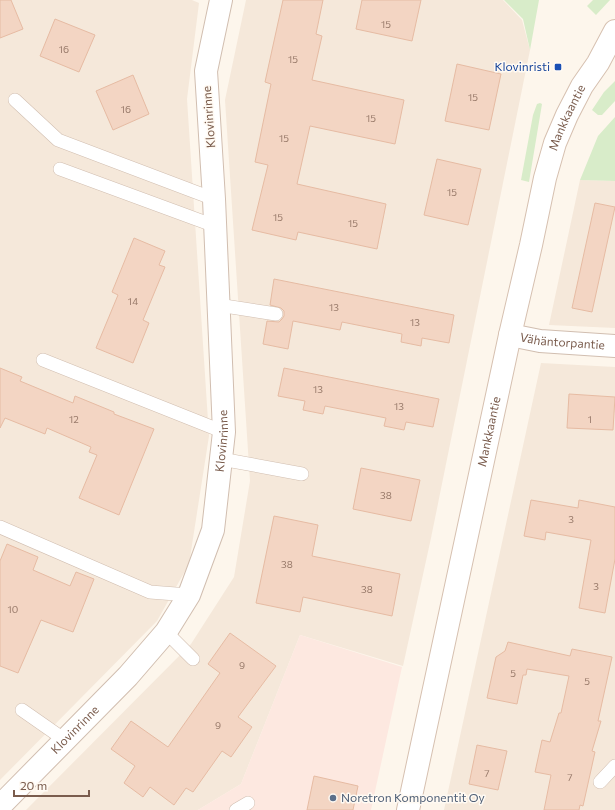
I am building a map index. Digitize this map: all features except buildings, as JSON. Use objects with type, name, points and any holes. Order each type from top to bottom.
[{"type":"street","name":"Klovinrinne","points":[[0,806],[128,676],[166,632],[189,595],[213,530],[224,432],[214,199],[206,71],[221,0]]},
{"type":"street","name":"Mankkaantie","points":[[408,810],[510,335],[555,143],[582,86],[607,58],[615,31]]},
{"type":"street","name":"Vähäntorpantie","points":[[510,335],[540,341],[615,346]]},
{"type":"lane","points":[[15,100],[58,140],[214,199]]},
{"type":"lane","points":[[60,169],[215,226]]},
{"type":"lane","points":[[218,305],[276,314]]},
{"type":"lane","points":[[44,360],[224,432]]},
{"type":"lane","points":[[221,459],[302,474]]},
{"type":"lane","points":[[0,527],[150,592],[189,595]]},
{"type":"lane","points":[[166,632],[193,659]]},
{"type":"lane","points":[[22,710],[65,740]]},
{"type":"lane","points":[[600,782],[615,766]]},
{"type":"lane","points":[[236,810],[248,803]]},
{"type":"shaded area","points":[[0,0],[192,0],[199,3],[187,99],[209,436],[189,564],[157,621],[0,780]]},
{"type":"shaded area","points":[[246,0],[503,0],[522,20],[530,50],[431,538],[403,666],[300,635],[241,784],[198,810],[26,810],[191,644],[234,577],[250,481],[225,100]]},
{"type":"shaded area","points":[[580,180],[615,181],[615,328],[549,325]]},
{"type":"shaded area","points":[[541,363],[615,367],[615,810],[444,810]]},
{"type":"shaded area","points":[[300,635],[402,667],[371,810],[198,810],[241,784]]},
{"type":"green space","points":[[504,0],[539,0],[530,50],[523,19]]},
{"type":"green space","points":[[593,0],[610,0],[596,15],[587,6]]},
{"type":"green space","points":[[615,81],[615,101],[602,115],[598,115],[592,110],[604,92]]},
{"type":"green space","points":[[537,104],[542,104],[529,182],[521,180],[533,115]]},
{"type":"green space","points":[[615,117],[615,181],[580,180],[598,136]]},
{"type":"place","name":"Klovinristi","points":[[558,67]]},
{"type":"place","name":"Noretron Komponentit Oy","points":[[333,798]]}]
